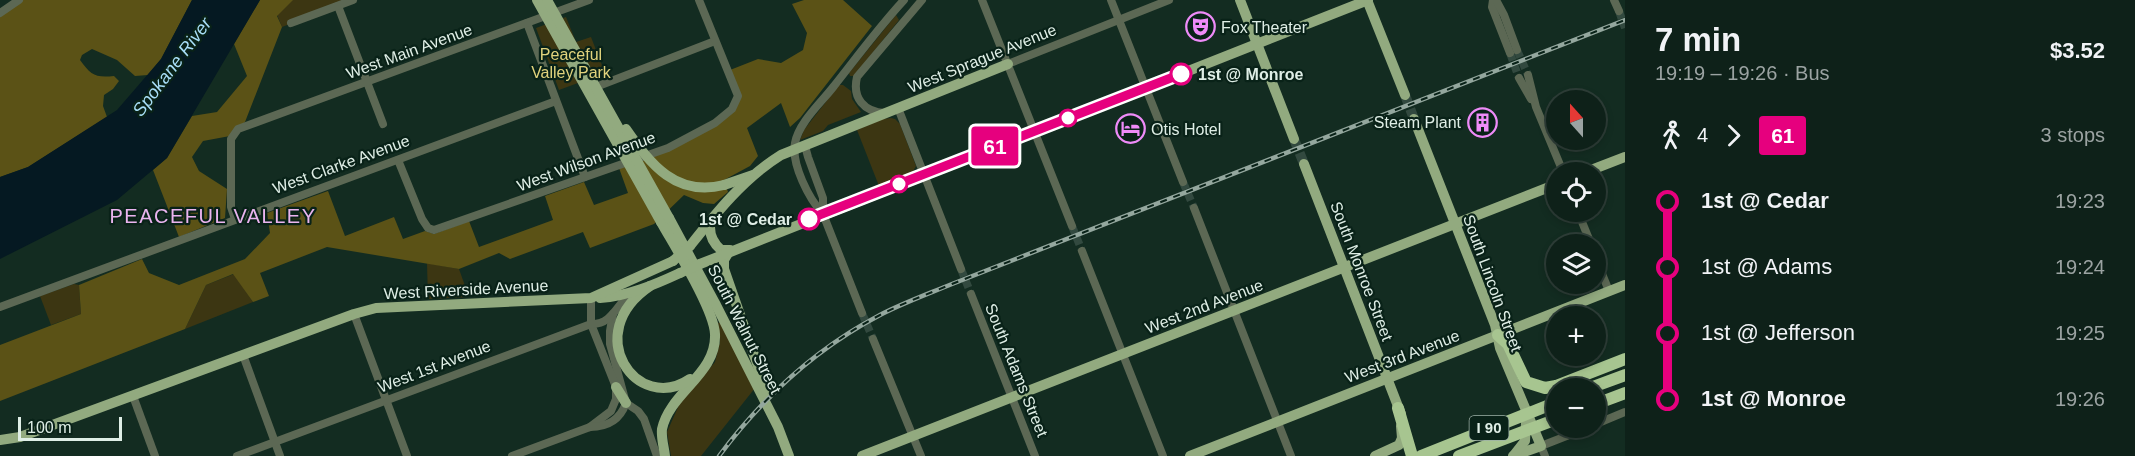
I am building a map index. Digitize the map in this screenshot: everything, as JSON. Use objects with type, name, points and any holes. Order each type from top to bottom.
[{"type":"highway","points":[[1498,335],[1508,344],[1526,382],[1545,388],[1556,386],[1625,358]]},
{"type":"highway","points":[[1606,382],[1625,375]]},
{"type":"highway","points":[[1606,400],[1625,393]]},
{"type":"highway","name":"I 90","points":[[1419,456],[1546,406]]},
{"type":"highway","points":[[1398,408],[1411,456],[1482,431]]},
{"type":"highway","name":"I 90","points":[[1459,456],[1546,423]]},
{"type":"main road","points":[[537,0],[665,220]]},
{"type":"main road","points":[[547,0],[665,220],[714,327],[715,343],[712,354],[674,403],[665,419],[662,438],[665,456]]},
{"type":"main road","points":[[1240,0],[1294,139]]},
{"type":"main road","points":[[591,298],[606,298],[650,286],[730,250],[1367,0],[1405,95]]},
{"type":"main road","points":[[567,35],[627,130],[651,163],[668,177],[686,186],[700,188],[724,185],[756,174]]},
{"type":"main road","name":"West Sprague Avenue","points":[[800,148],[1008,64]]},
{"type":"main road","name":"South Lincoln Street","points":[[1414,119],[1498,335],[1500,348],[1543,451]]},
{"type":"main road","name":"West Riverside Avenue","points":[[0,440],[20,437],[354,314],[376,308],[591,298],[674,261],[768,163],[800,148]]},
{"type":"main road","points":[[1606,164],[1625,157]]},
{"type":"main road","name":"South Monroe Street","points":[[1304,164],[1398,408],[1419,456]]},
{"type":"main road","name":"West 2nd Avenue","points":[[862,456],[1546,188]]},
{"type":"main road","name":"South Walnut Street","points":[[665,220],[716,305],[778,427],[789,456]]},
{"type":"main road","points":[[711,220],[710,229],[714,242],[721,250],[730,250]]},
{"type":"main road","points":[[730,250],[724,260],[724,269],[757,359],[778,427]]},
{"type":"main road","name":"West 3rd Avenue","points":[[1190,456],[1625,285]]},
{"type":"main road","points":[[650,286],[631,302],[619,321],[616,339],[625,366],[636,378],[646,384],[668,388],[681,385],[700,372]]},
{"type":"main road","points":[[616,387],[626,403]]},
{"type":"main road","points":[[1376,456],[1395,448],[1401,442],[1398,408]]},
{"type":"main road","points":[[1513,456],[1524,441],[1525,408]]},
{"type":"main road","points":[[1513,456],[1543,451]]},
{"type":"street","points":[[0,13],[19,0]]},
{"type":"street","points":[[291,23],[354,0]]},
{"type":"street","name":"West Main Avenue","points":[[235,219],[231,207],[231,138],[238,129],[590,0]]},
{"type":"street","points":[[601,85],[715,41],[699,0]]},
{"type":"street","points":[[862,313],[823,214],[823,198],[796,139],[847,69],[904,0]]},
{"type":"street","points":[[886,113],[870,110],[860,102],[855,90],[857,77],[922,0]]},
{"type":"street","points":[[982,0],[1072,226]]},
{"type":"street","points":[[1111,0],[1183,182]]},
{"type":"street","name":"West Sprague Avenue","points":[[1008,64],[1169,0]]},
{"type":"street","points":[[1494,0],[1504,15],[1514,51]]},
{"type":"street","points":[[1614,0],[1618,11]]},
{"type":"street","points":[[338,6],[383,124]]},
{"type":"street","points":[[897,8],[907,16]]},
{"type":"street","points":[[527,23],[585,177]]},
{"type":"street","name":"West Wilson Avenue","points":[[398,160],[417,207],[429,229],[438,229],[668,147],[715,123],[732,109],[738,96],[715,41]]},
{"type":"street","points":[[847,69],[857,77]]},
{"type":"street","points":[[1528,75],[1536,107]]},
{"type":"street","points":[[1519,78],[1536,107],[1559,162]]},
{"type":"street","name":"West Clarke Avenue","points":[[0,307],[556,101]]},
{"type":"street","points":[[898,108],[961,269]]},
{"type":"street","points":[[1194,208],[1291,456]]},
{"type":"street","points":[[1082,251],[1163,456]]},
{"type":"street","points":[[1606,284],[1609,291]]},
{"type":"street","name":"West 1st Avenue","points":[[237,456],[591,324],[602,323],[614,314],[632,292]]},
{"type":"street","name":"South Adams Street","points":[[971,294],[1035,456]]},
{"type":"street","points":[[512,456],[590,427],[613,409],[616,402],[616,387],[591,324],[591,298]]},
{"type":"street","points":[[354,314],[407,456]]},
{"type":"street","points":[[614,314],[610,344],[626,403],[638,411],[645,420],[657,456]]},
{"type":"street","points":[[873,339],[921,456]]},
{"type":"street","points":[[243,355],[280,456]]},
{"type":"street","points":[[133,396],[155,456]]},
{"type":"street","points":[[590,427],[599,427],[616,419],[626,403]]},
{"type":"street","points":[[1606,420],[1625,412]]},
{"type":"street","points":[[1543,451],[1568,438]]},
{"type":"green space","points":[[271,0],[353,0],[282,27]]},
{"type":"green space","points":[[896,15],[899,20],[854,76],[850,76],[849,73]]},
{"type":"green space","name":"Peaceful Valley Park","points":[[566,17],[576,42],[591,37],[605,73],[559,90],[536,28]]},
{"type":"green space","points":[[839,85],[851,91],[852,99],[861,112],[828,125],[823,131],[800,140],[804,130]]},
{"type":"green space","points":[[891,118],[900,124],[916,166],[912,173],[879,186],[857,130],[882,119]]},
{"type":"green space","points":[[427,263],[459,269],[469,297],[428,299]]},
{"type":"green space","points":[[234,274],[253,302],[185,329],[206,285]]},
{"type":"green space","points":[[74,284],[79,285],[81,314],[51,325],[40,296]]},
{"type":"green space","points":[[721,322],[755,388],[701,456],[671,456],[667,432],[679,405],[715,362],[720,342],[718,323]]},
{"type":"shaded area","points":[[22,0],[192,0],[161,59],[148,75],[135,76],[117,60],[92,49],[82,55],[80,60],[91,72],[98,76],[114,76],[119,81],[104,95],[103,106],[107,117],[28,167],[0,177],[0,15]]},
{"type":"shaded area","points":[[260,0],[293,0],[277,16],[282,27],[245,122],[230,136],[203,141],[192,157],[199,171],[227,189],[225,218],[179,237],[153,170],[167,158],[192,116],[217,112],[247,76],[234,44]]},
{"type":"shaded area","points":[[804,0],[843,0],[872,26],[800,118],[790,127],[781,103],[747,128],[758,156],[750,166],[724,180],[728,192],[714,204],[703,203],[684,195],[654,224],[590,248],[583,232],[510,259],[499,253],[459,269],[327,247],[260,273],[269,296],[253,302],[233,274],[206,285],[185,329],[0,401],[0,345],[81,314],[79,285],[142,259],[149,273],[179,285],[245,259],[270,233],[267,213],[328,191],[345,236],[394,217],[403,239],[425,231],[434,234],[469,221],[479,247],[553,220],[545,196],[584,182],[594,205],[628,193],[619,168],[716,125],[739,97],[730,70],[758,59],[781,63],[803,50],[807,33],[792,4]]},
{"type":"water","name":"Spokane River","points":[[192,0],[260,0],[167,158],[117,200],[0,259],[0,177],[28,167],[117,110],[161,59]]},
{"type":"tunnel","points":[[1619,11],[1625,28]]},
{"type":"tunnel","points":[[1517,50],[1528,75]]},
{"type":"tunnel","points":[[1510,53],[1519,78]]},
{"type":"tunnel","points":[[1405,95],[1414,119]]},
{"type":"tunnel","points":[[1294,139],[1304,164]]},
{"type":"tunnel","points":[[1183,182],[1194,208]]},
{"type":"tunnel","points":[[1072,226],[1082,251]]},
{"type":"tunnel","points":[[961,269],[971,294]]},
{"type":"tunnel","points":[[862,313],[873,339]]},
{"type":"railway","points":[[719,456],[772,394],[792,376],[856,328],[889,311],[952,284],[1625,20]]},
{"type":"bus line","name":"61","points":[[809,219],[1181,74]]},
{"type":"place","name":"Fox Theater","points":[[1200,27]]},
{"type":"place","name":"1st @ Monroe","points":[[1181,74]]},
{"type":"place","name":"Steam Plant","points":[[1482,122]]},
{"type":"place","name":"Otis Hotel","points":[[1130,129]]},
{"type":"place","name":"1st @ Cedar","points":[[809,219]]},
{"type":"district","name":"PEACEFUL VALLEY","points":[[213,216]]}]
